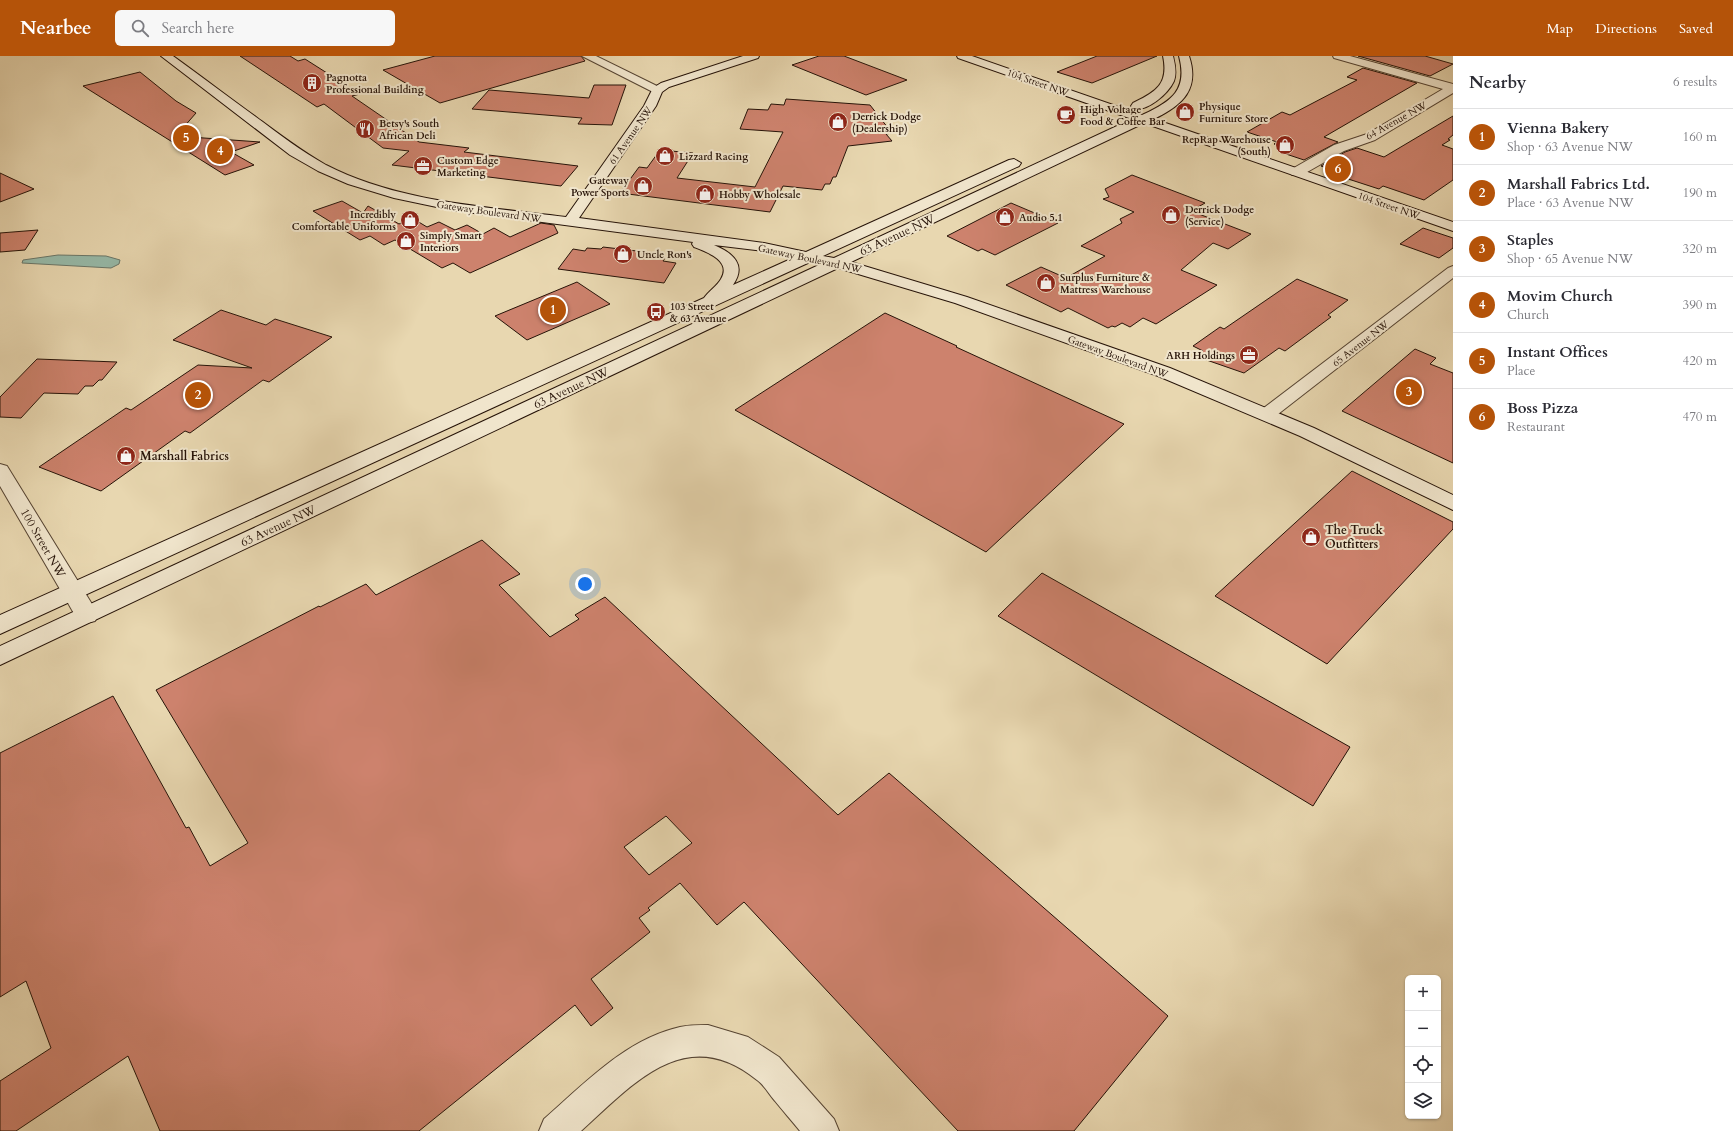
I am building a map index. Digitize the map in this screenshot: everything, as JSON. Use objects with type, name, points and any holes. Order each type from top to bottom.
[{"type":"main road","name":"Gateway Boulevard NW","points":[[166,56],[295,152],[314,163],[353,181],[412,198],[451,206],[764,247],[837,262],[949,296],[1066,336],[1164,372],[1267,414],[1453,503]]},
{"type":"main road","points":[[587,56],[657,90],[674,81],[754,56]]},
{"type":"main road","name":"104 Street NW","points":[[962,56],[1453,227]]},
{"type":"main road","points":[[1110,120],[1161,92],[1171,76],[1168,56]]},
{"type":"main road","name":"63 Avenue NW","points":[[0,656],[1143,119],[1168,105],[1184,91],[1189,76],[1184,56]]},
{"type":"main road","points":[[1338,56],[1453,88]]},
{"type":"main road","name":"64 Avenue NW","points":[[1297,172],[1339,148],[1371,137],[1453,88]]},
{"type":"main road","name":"61 Avenue NW","points":[[569,222],[650,106],[657,90]]},
{"type":"main road","name":"63 Avenue NW","points":[[0,625],[1026,157]]},
{"type":"main road","points":[[673,235],[713,249],[727,259],[731,266],[732,273],[729,279],[706,303]]},
{"type":"main road","name":"65 Avenue NW","points":[[1267,414],[1453,271]]},
{"type":"main road","name":"100 Street NW","points":[[0,470],[38,531],[71,593],[87,615]]},
{"type":"main road","points":[[556,1131],[629,1068],[650,1053],[671,1044],[694,1039],[726,1043],[750,1054],[770,1070],[822,1131]]},
{"type":"shaded area","points":[[58,255],[106,256],[120,260],[119,264],[111,268],[22,263],[23,260]]},
{"type":"building","points":[[240,56],[290,56],[298,61],[305,59],[360,94],[352,96],[419,142],[469,148],[464,152],[578,166],[561,186],[392,165],[409,151],[383,148],[324,104],[317,107]]},
{"type":"building","points":[[435,56],[581,56],[585,61],[440,103],[383,70]]},
{"type":"building","points":[[819,56],[844,56],[907,80],[866,95],[792,65]]},
{"type":"building","points":[[1097,56],[1157,56],[1092,83],[1057,72]]},
{"type":"building","points":[[1358,56],[1425,56],[1453,64],[1430,76]]},
{"type":"building","points":[[1363,68],[1417,83],[1324,137],[1338,142],[1304,160],[1283,153],[1290,149],[1274,144],[1277,142],[1247,132],[1282,112],[1290,115],[1357,80],[1347,77]]},
{"type":"building","points":[[140,72],[176,101],[196,113],[176,136],[260,142],[231,152],[254,165],[225,175],[83,86]]},
{"type":"building","points":[[594,85],[626,85],[612,125],[578,124],[582,118],[472,109],[489,90],[589,98]]},
{"type":"building","points":[[786,99],[870,105],[892,133],[886,134],[892,141],[848,146],[836,177],[833,177],[830,184],[825,184],[822,190],[783,186],[770,212],[620,193],[639,167],[647,168],[660,150],[693,153],[677,178],[755,187],[783,132],[740,129],[748,109],[768,110],[771,104],[784,105]]},
{"type":"building","points":[[1453,116],[1453,135],[1448,139],[1450,140],[1442,145],[1453,149],[1453,180],[1424,200],[1383,186],[1379,189],[1339,176],[1343,174],[1321,166],[1345,152],[1357,148],[1384,157]]},
{"type":"building","points":[[0,173],[34,189],[0,202]]},
{"type":"building","points":[[1132,175],[1205,203],[1191,211],[1251,234],[1228,249],[1213,243],[1181,270],[1217,285],[1156,324],[1143,318],[1130,327],[1122,323],[1115,327],[1112,326],[1108,328],[1068,308],[1061,312],[1006,285],[1041,267],[1066,278],[1105,256],[1081,246],[1122,223],[1120,219],[1134,212],[1103,199],[1109,197],[1105,189]]},
{"type":"building","points":[[342,201],[363,213],[368,206],[399,224],[412,218],[427,227],[439,222],[455,230],[467,225],[483,234],[494,228],[510,237],[541,223],[554,225],[558,233],[470,273],[453,263],[442,268],[395,240],[384,245],[370,236],[360,240],[313,211]]},
{"type":"building","points":[[1011,203],[1058,223],[995,255],[982,249],[978,251],[947,236]]},
{"type":"building","points":[[1423,228],[1453,238],[1453,248],[1439,258],[1400,244]]},
{"type":"building","points":[[38,230],[25,250],[0,252],[0,233]]},
{"type":"building","points":[[603,247],[654,253],[652,256],[665,258],[663,261],[676,263],[664,283],[558,269],[573,249],[585,251],[587,248],[601,249]]},
{"type":"building","points":[[1297,279],[1348,300],[1328,315],[1331,317],[1285,351],[1279,348],[1244,373],[1195,356],[1203,351],[1193,346],[1220,327],[1224,329]]},
{"type":"building","points":[[577,282],[610,304],[527,340],[495,316]]},
{"type":"building","points":[[221,310],[266,325],[275,319],[332,337],[269,382],[263,380],[190,433],[185,431],[101,491],[39,467],[126,408],[131,410],[198,365],[252,368],[173,340]]},
{"type":"building","points":[[885,313],[1124,424],[986,552],[735,410]]},
{"type":"building","points":[[1415,349],[1436,358],[1430,364],[1453,373],[1453,463],[1342,411]]},
{"type":"building","points":[[37,359],[117,362],[102,380],[99,380],[93,386],[85,386],[78,394],[44,393],[21,418],[0,417],[0,397]]},
{"type":"building","points":[[1352,471],[1453,522],[1453,529],[1327,664],[1215,596]]},
{"type":"building","points":[[482,540],[520,574],[499,585],[550,637],[579,619],[575,615],[605,597],[838,815],[889,773],[1168,1016],[1074,1131],[958,1131],[744,902],[717,925],[680,883],[648,908],[650,910],[639,918],[650,932],[591,979],[613,1008],[591,1026],[575,1005],[419,1131],[160,1131],[128,1056],[16,1131],[0,1131],[0,1081],[51,1048],[26,981],[0,997],[0,753],[113,696],[186,828],[189,827],[210,866],[248,843],[156,690],[319,606],[320,607],[366,584],[376,595]],"holes":[[[666,816],[692,843],[649,875],[624,847]]]},
{"type":"building","points":[[1042,573],[1350,747],[1313,806],[998,616]]},
{"type":"place","name":"Pagnotta Professional Building","points":[[312,83]]},
{"type":"place","name":"Physique Furniture Store","points":[[1185,112]]},
{"type":"place","name":"High Voltage Food & Coffee Bar","points":[[1066,115]]},
{"type":"place","name":"Derrick Dodge (Dealership)","points":[[838,122]]},
{"type":"place","name":"Betsy's South African Deli","points":[[365,129]]},
{"type":"place","name":"Instant Offices","points":[[186,138]]},
{"type":"place","name":"RepRap Warehouse (South)","points":[[1285,145]]},
{"type":"place","name":"Movim Church","points":[[220,151]]},
{"type":"place","name":"Lizzard Racing","points":[[665,156]]},
{"type":"place","name":"Custom Edge Marketing","points":[[423,166]]},
{"type":"place","name":"Boss Pizza","points":[[1338,169]]},
{"type":"place","name":"Gateway Power Sports","points":[[643,186]]},
{"type":"place","name":"Hobby Wholesale","points":[[705,194]]},
{"type":"place","name":"Derrick Dodge (Service)","points":[[1171,215]]},
{"type":"place","name":"Audio 5.1","points":[[1005,217]]},
{"type":"place","name":"Incredibly Comfortable Uniforms","points":[[410,220]]},
{"type":"place","name":"Simply Smart Interiors","points":[[406,241]]},
{"type":"place","name":"Uncle Ron's","points":[[623,254]]},
{"type":"place","name":"Surplus Furniture & Mattress Warehouse","points":[[1046,283]]},
{"type":"place","name":"Vienna Bakery","points":[[553,310]]},
{"type":"place","name":"103 Street & 63 Avenue","points":[[656,312]]},
{"type":"place","name":"ARH Holdings","points":[[1249,355]]},
{"type":"place","name":"Staples","points":[[1409,392]]},
{"type":"place","name":"Marshall Fabrics Ltd.","points":[[198,395]]},
{"type":"place","name":"Marshall Fabrics","points":[[126,456]]},
{"type":"place","name":"The Truck Outfitters","points":[[1311,537]]}]
